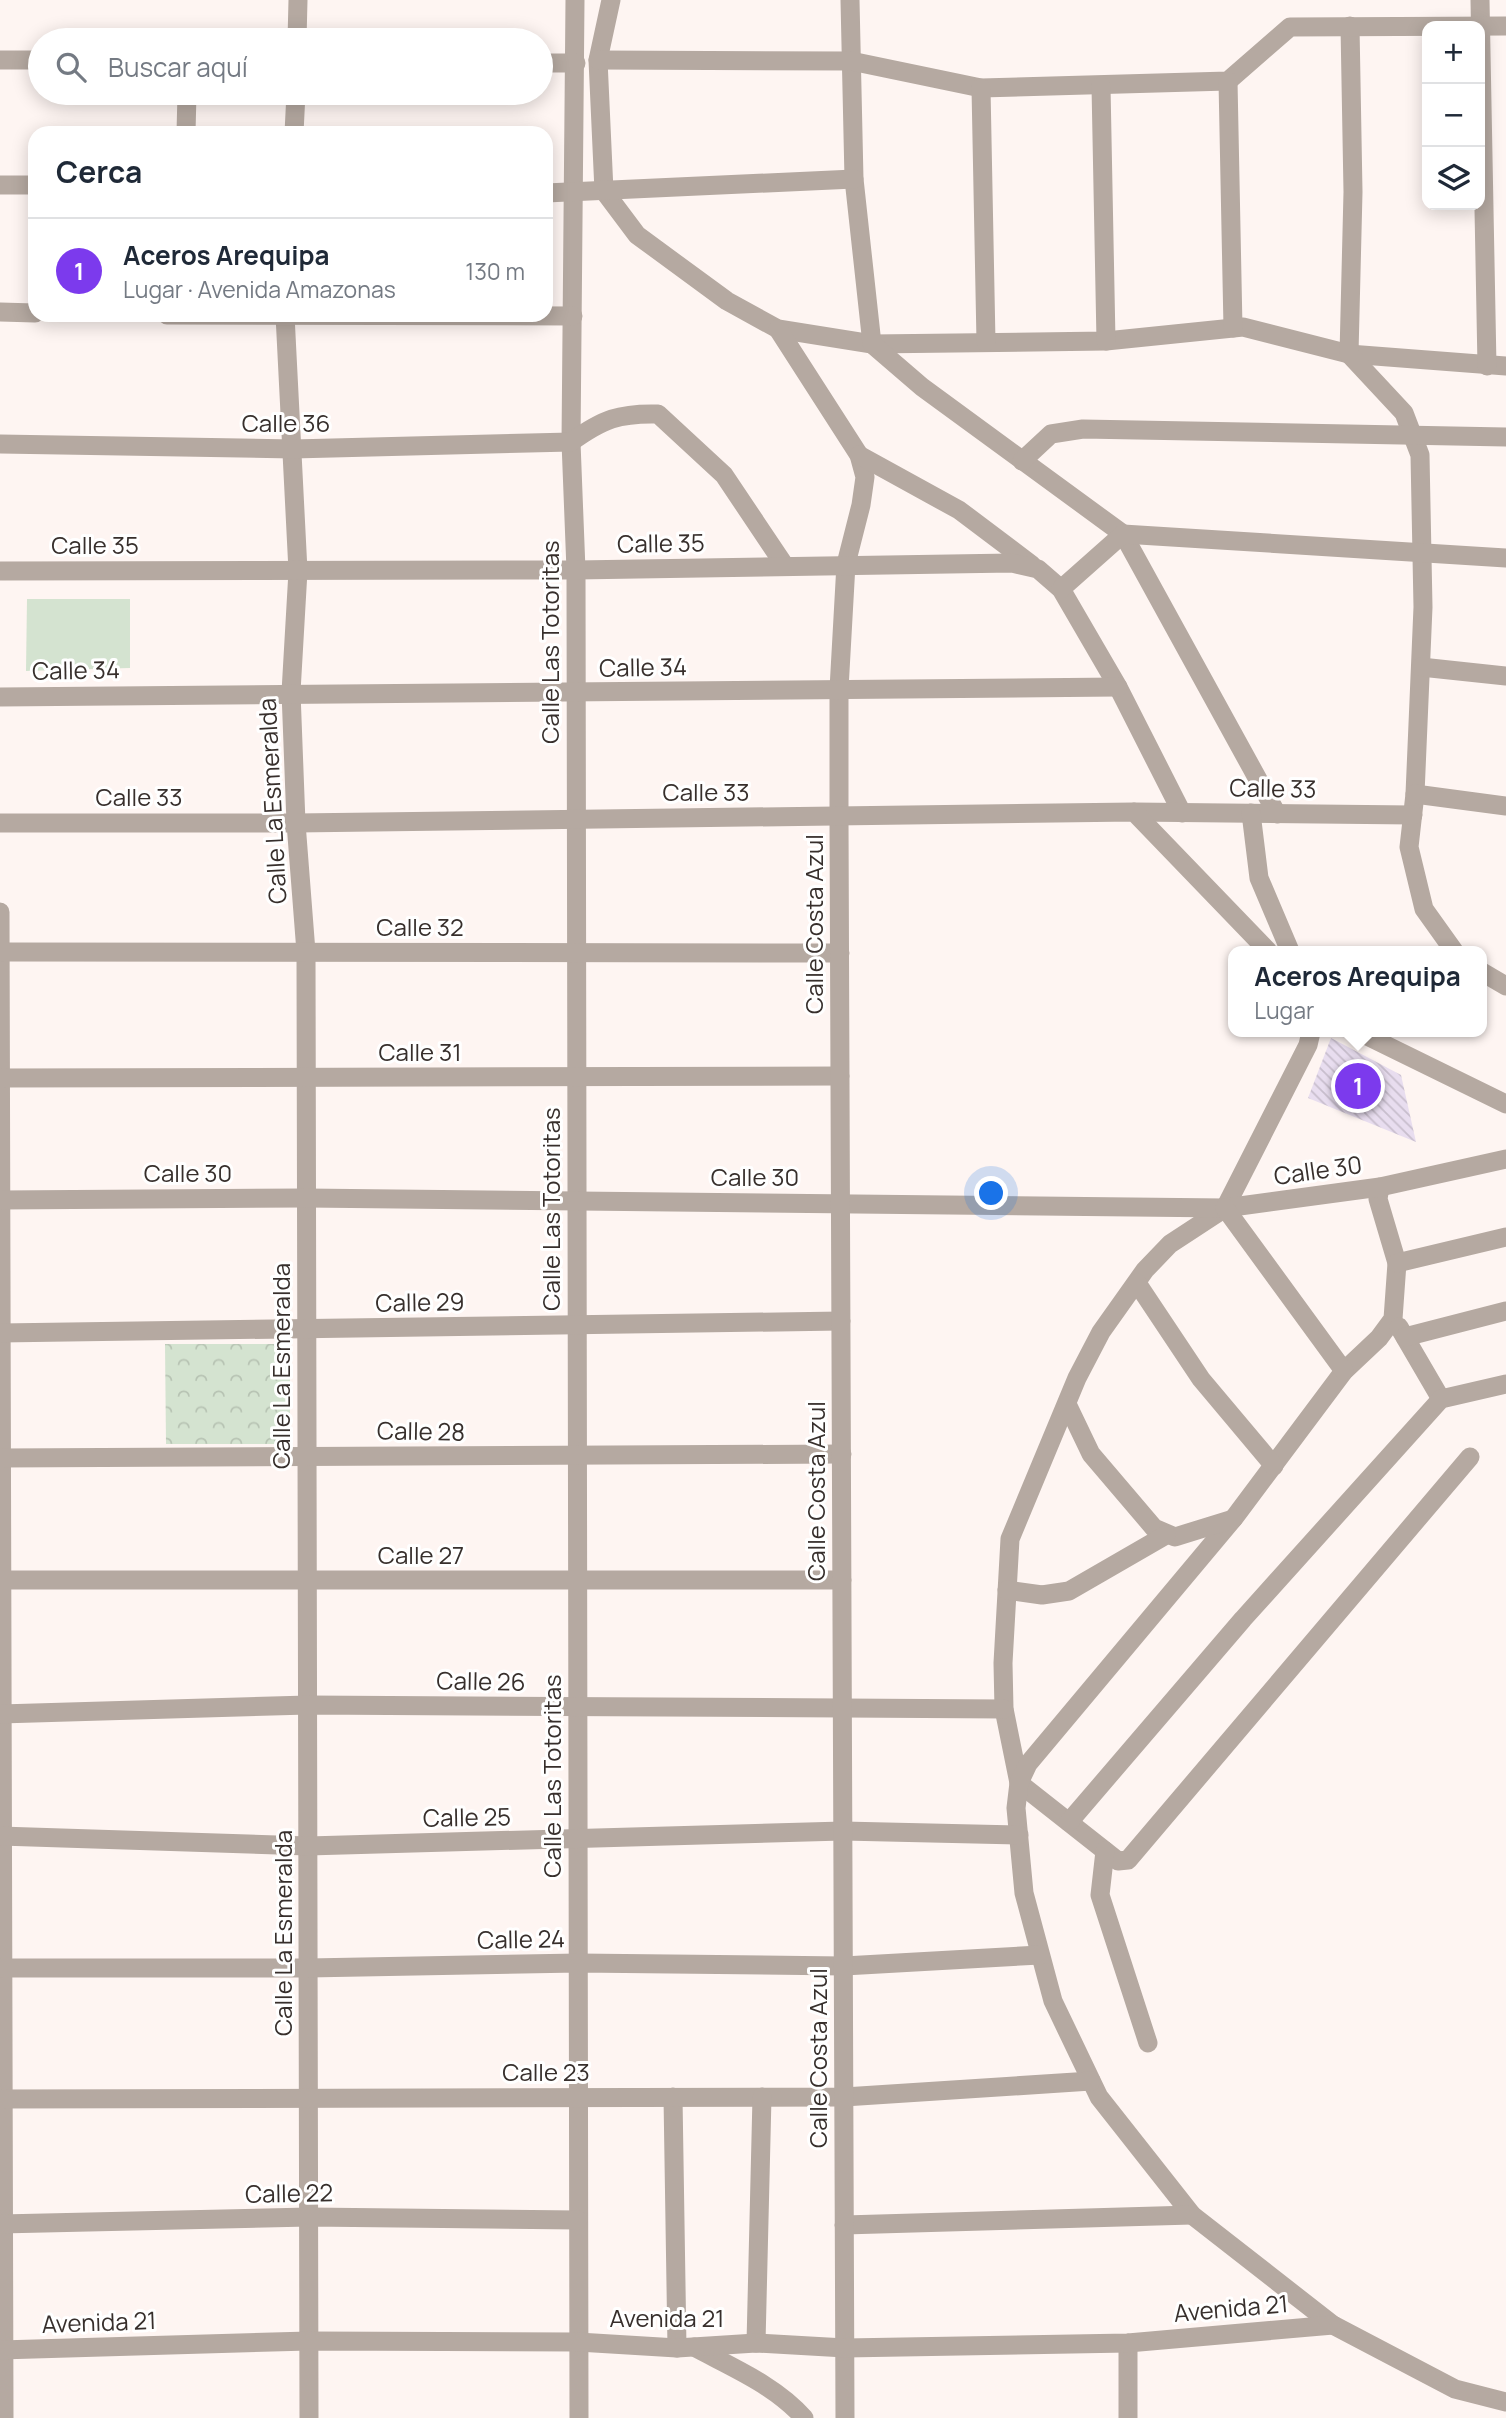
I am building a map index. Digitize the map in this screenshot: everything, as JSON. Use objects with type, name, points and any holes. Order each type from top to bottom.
[{"type":"street","points":[[297,28],[298,0]]},
{"type":"street","name":"Calle Las Totoritas","points":[[575,0],[571,442],[576,570],[579,2418]]},
{"type":"street","points":[[611,0],[598,60],[604,191],[637,235],[727,301],[778,329],[872,344],[1106,341],[1243,327],[1349,354],[1496,366],[1484,84]]},
{"type":"street","points":[[850,0],[854,179],[872,344],[922,387],[1123,534],[1277,814]]},
{"type":"street","points":[[1480,0],[1482,21]]},
{"type":"street","points":[[1350,26],[1353,192],[1349,354],[1404,413],[1420,455],[1421,667],[1415,794],[1409,847],[1424,909],[1450,946]]},
{"type":"street","points":[[598,60],[851,61],[981,88],[1228,81],[1290,27],[1422,26]]},
{"type":"street","points":[[1485,26],[1506,26]]},
{"type":"street","points":[[0,60],[28,60]]},
{"type":"street","points":[[553,63],[576,63]]},
{"type":"street","points":[[1228,81],[1233,328]]},
{"type":"street","points":[[1101,86],[1106,341]]},
{"type":"street","points":[[981,88],[986,342]]},
{"type":"street","points":[[186,126],[187,105]]},
{"type":"street","points":[[295,126],[296,105]]},
{"type":"street","points":[[553,193],[854,179]]},
{"type":"street","points":[[0,185],[28,185]]},
{"type":"street","points":[[0,312],[28,313]]},
{"type":"street","points":[[553,316],[573,316]]},
{"type":"street","name":"Calle La Esmeralda","points":[[285,322],[298,571],[291,692],[296,823],[306,952],[309,2418]]},
{"type":"street","points":[[778,329],[859,455],[958,510],[1061,589],[1118,687],[1182,813]]},
{"type":"street","points":[[571,442],[596,425],[626,413],[658,414],[724,475],[785,566]]},
{"type":"street","points":[[1022,461],[1051,434],[1083,429],[1506,438]]},
{"type":"street","name":"Calle 36","points":[[0,444],[293,449],[571,442]]},
{"type":"street","name":"Calle Costa Azul","points":[[845,2418],[839,689],[846,564],[862,505],[865,477],[859,455]]},
{"type":"street","points":[[1061,589],[1123,534],[1506,558]]},
{"type":"street","name":"Calle 35","points":[[0,571],[576,570],[1012,563],[1038,569]]},
{"type":"street","points":[[1421,667],[1506,676]]},
{"type":"street","name":"Calle 34","points":[[0,697],[291,692],[576,694],[1118,687]]},
{"type":"street","points":[[1415,794],[1506,806]]},
{"type":"street","points":[[1134,812],[1263,946]]},
{"type":"street","name":"Calle 33","points":[[0,823],[296,823],[1134,812],[1413,815]]},
{"type":"street","points":[[1251,813],[1259,878],[1288,946]]},
{"type":"street","points":[[0,912],[4,2418]]},
{"type":"street","name":"Calle 32","points":[[0,952],[840,953]]},
{"type":"street","points":[[1487,975],[1506,986]]},
{"type":"street","points":[[1310,1037],[1225,1208],[1170,1244],[1145,1270],[1101,1332],[1077,1378],[1068,1406],[1010,1539],[1004,1709],[1019,1783],[1016,1808],[1024,1893],[1053,2001],[1099,2097],[1192,2215],[1333,2325],[1455,2389],[1498,2406]]},
{"type":"street","points":[[1369,1037],[1506,1104]]},
{"type":"street","name":"Calle 31","points":[[1,1078],[840,1076]]},
{"type":"street","name":"Calle 30","points":[[1,1200],[306,1198],[1225,1208],[1380,1187],[1506,1159]]},
{"type":"street","points":[[1019,1783],[1028,1764],[1234,1518],[1344,1371],[1379,1338],[1393,1319],[1397,1263],[1378,1199],[1380,1187]]},
{"type":"street","points":[[1225,1208],[1344,1371]]},
{"type":"street","points":[[1397,1263],[1506,1237]]},
{"type":"street","points":[[1137,1283],[1201,1379],[1274,1465]]},
{"type":"street","points":[[1405,1337],[1506,1311]]},
{"type":"street","points":[[1393,1319],[1441,1399]]},
{"type":"street","name":"Calle 29","points":[[1,1333],[841,1321]]},
{"type":"street","points":[[1069,1822],[1243,1619],[1441,1399],[1506,1384]]},
{"type":"street","points":[[1068,1406],[1091,1454],[1145,1518],[1166,1535]]},
{"type":"street","name":"Calle 28","points":[[1,1458],[307,1455],[578,1458],[842,1454]]},
{"type":"street","points":[[1019,1783],[1118,1861],[1128,1860],[1470,1457]]},
{"type":"street","points":[[1007,1590],[1042,1595],[1069,1591],[1166,1535],[1185,1535],[1234,1518]]},
{"type":"street","name":"Calle 27","points":[[1,1580],[842,1580]]},
{"type":"street","name":"Calle 26","points":[[1,1714],[308,1705],[1004,1709]]},
{"type":"street","name":"Calle 25","points":[[1,1836],[308,1846],[843,1831],[1018,1835]]},
{"type":"street","points":[[1105,1851],[1100,1895],[1148,2043]]},
{"type":"street","name":"Calle 24","points":[[3,1968],[308,1968],[578,1964],[844,1966],[1040,1955]]},
{"type":"street","name":"Calle 23","points":[[2,2099],[844,2097],[1091,2081]]},
{"type":"street","points":[[673,2097],[685,2347],[763,2385],[804,2418]]},
{"type":"street","points":[[756,2343],[762,2097]]},
{"type":"street","points":[[844,2225],[1192,2215]]},
{"type":"street","name":"Calle 22","points":[[2,2224],[309,2217],[578,2220]]},
{"type":"street","name":"Avenida 21","points":[[2,2350],[309,2341],[578,2342],[685,2347],[756,2343],[845,2348],[1128,2343],[1333,2325]]},
{"type":"street","points":[[1128,2343],[1128,2418]]},
{"type":"green space","points":[[27,599],[130,599],[130,668],[26,671]]},
{"type":"green space","points":[[165,1344],[290,1344],[290,1444],[166,1444]]},
{"type":"building","points":[[1331,1038],[1401,1075],[1416,1142],[1308,1098]]},
{"type":"place","name":"Aceros Arequipa","points":[[1358,1086]]}]
